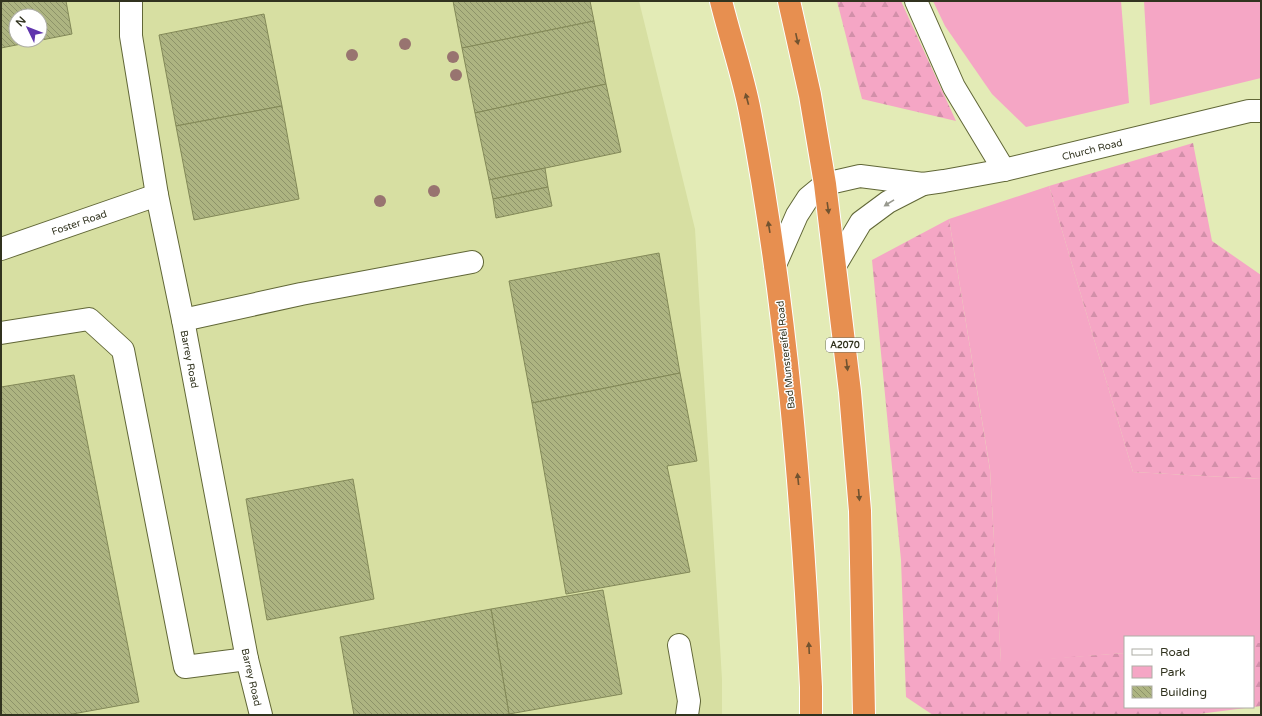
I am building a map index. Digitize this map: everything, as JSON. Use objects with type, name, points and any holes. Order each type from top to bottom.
[{"type":"highway","name":"Bad Munstereifel Road","points":[[720,1],[750,110],[775,265],[802,517],[811,687],[811,715]]},
{"type":"highway","name":"A2070","points":[[789,1],[810,95],[825,184],[836,264],[850,392],[860,511],[864,715]]},
{"type":"street","name":"Barrey Road","points":[[130,1],[131,36],[157,195],[183,320],[247,659],[261,715]]},
{"type":"street","points":[[916,1],[954,87],[1004,170]]},
{"type":"street","name":"Church Road","points":[[775,265],[797,214],[808,198],[825,184],[860,176],[923,184],[1004,170],[1242,113],[1261,111]]},
{"type":"street","name":"Church Road","points":[[836,264],[862,222],[888,202],[923,184]]},
{"type":"street","name":"Foster Road","points":[[1,249],[157,195]]},
{"type":"street","points":[[183,320],[301,294],[472,262]]},
{"type":"street","points":[[1,334],[89,319],[123,350],[185,667],[247,659]]},
{"type":"street","points":[[679,645],[690,701],[687,715]]},
{"type":"shaded area","points":[[1,1],[639,1],[695,229],[722,679],[722,715],[1,715]]},
{"type":"green space","points":[[837,1],[901,1],[956,121],[862,99]]},
{"type":"green space","points":[[933,1],[1121,1],[1129,103],[1026,127],[992,94],[945,26]]},
{"type":"green space","points":[[1144,1],[1261,1],[1261,78],[1150,105]]},
{"type":"green space","points":[[1193,143],[1212,241],[1261,275],[1261,479],[1133,472],[1049,186]]},
{"type":"green space","points":[[1049,186],[1133,472],[1261,479],[1261,643],[1254,643],[1254,636],[1124,636],[1124,653],[1001,663],[990,469],[949,219]]},
{"type":"green space","points":[[949,219],[990,470],[1001,662],[1124,653],[1124,708],[1245,708],[1191,715],[933,715],[906,697],[901,560],[872,260]]},
{"type":"green space","points":[[1254,643],[1261,643],[1261,706],[1254,707]]},
{"type":"building","points":[[1,1],[66,1],[72,34],[48,39],[48,8],[8,8],[8,47],[1,48]]},
{"type":"building","points":[[453,1],[590,1],[594,21],[462,48]]},
{"type":"building","points":[[264,14],[282,106],[176,126],[159,35]]},
{"type":"building","points":[[594,21],[606,84],[475,113],[462,48]]},
{"type":"building","points":[[606,84],[621,152],[489,180],[475,113]]},
{"type":"building","points":[[282,106],[299,199],[194,220],[176,126]]},
{"type":"building","points":[[545,168],[548,187],[493,199],[489,180]]},
{"type":"building","points":[[548,187],[552,206],[496,218],[493,199]]},
{"type":"building","points":[[659,253],[680,373],[532,403],[509,281]]},
{"type":"building","points":[[680,373],[697,461],[667,466],[690,572],[566,594],[532,403]]},
{"type":"building","points":[[74,375],[139,702],[67,715],[1,715],[1,387]]},
{"type":"building","points":[[353,479],[374,599],[267,620],[246,499]]},
{"type":"building","points":[[603,590],[622,694],[509,714],[491,609]]},
{"type":"building","points":[[491,609],[509,714],[354,715],[340,637]]}]
